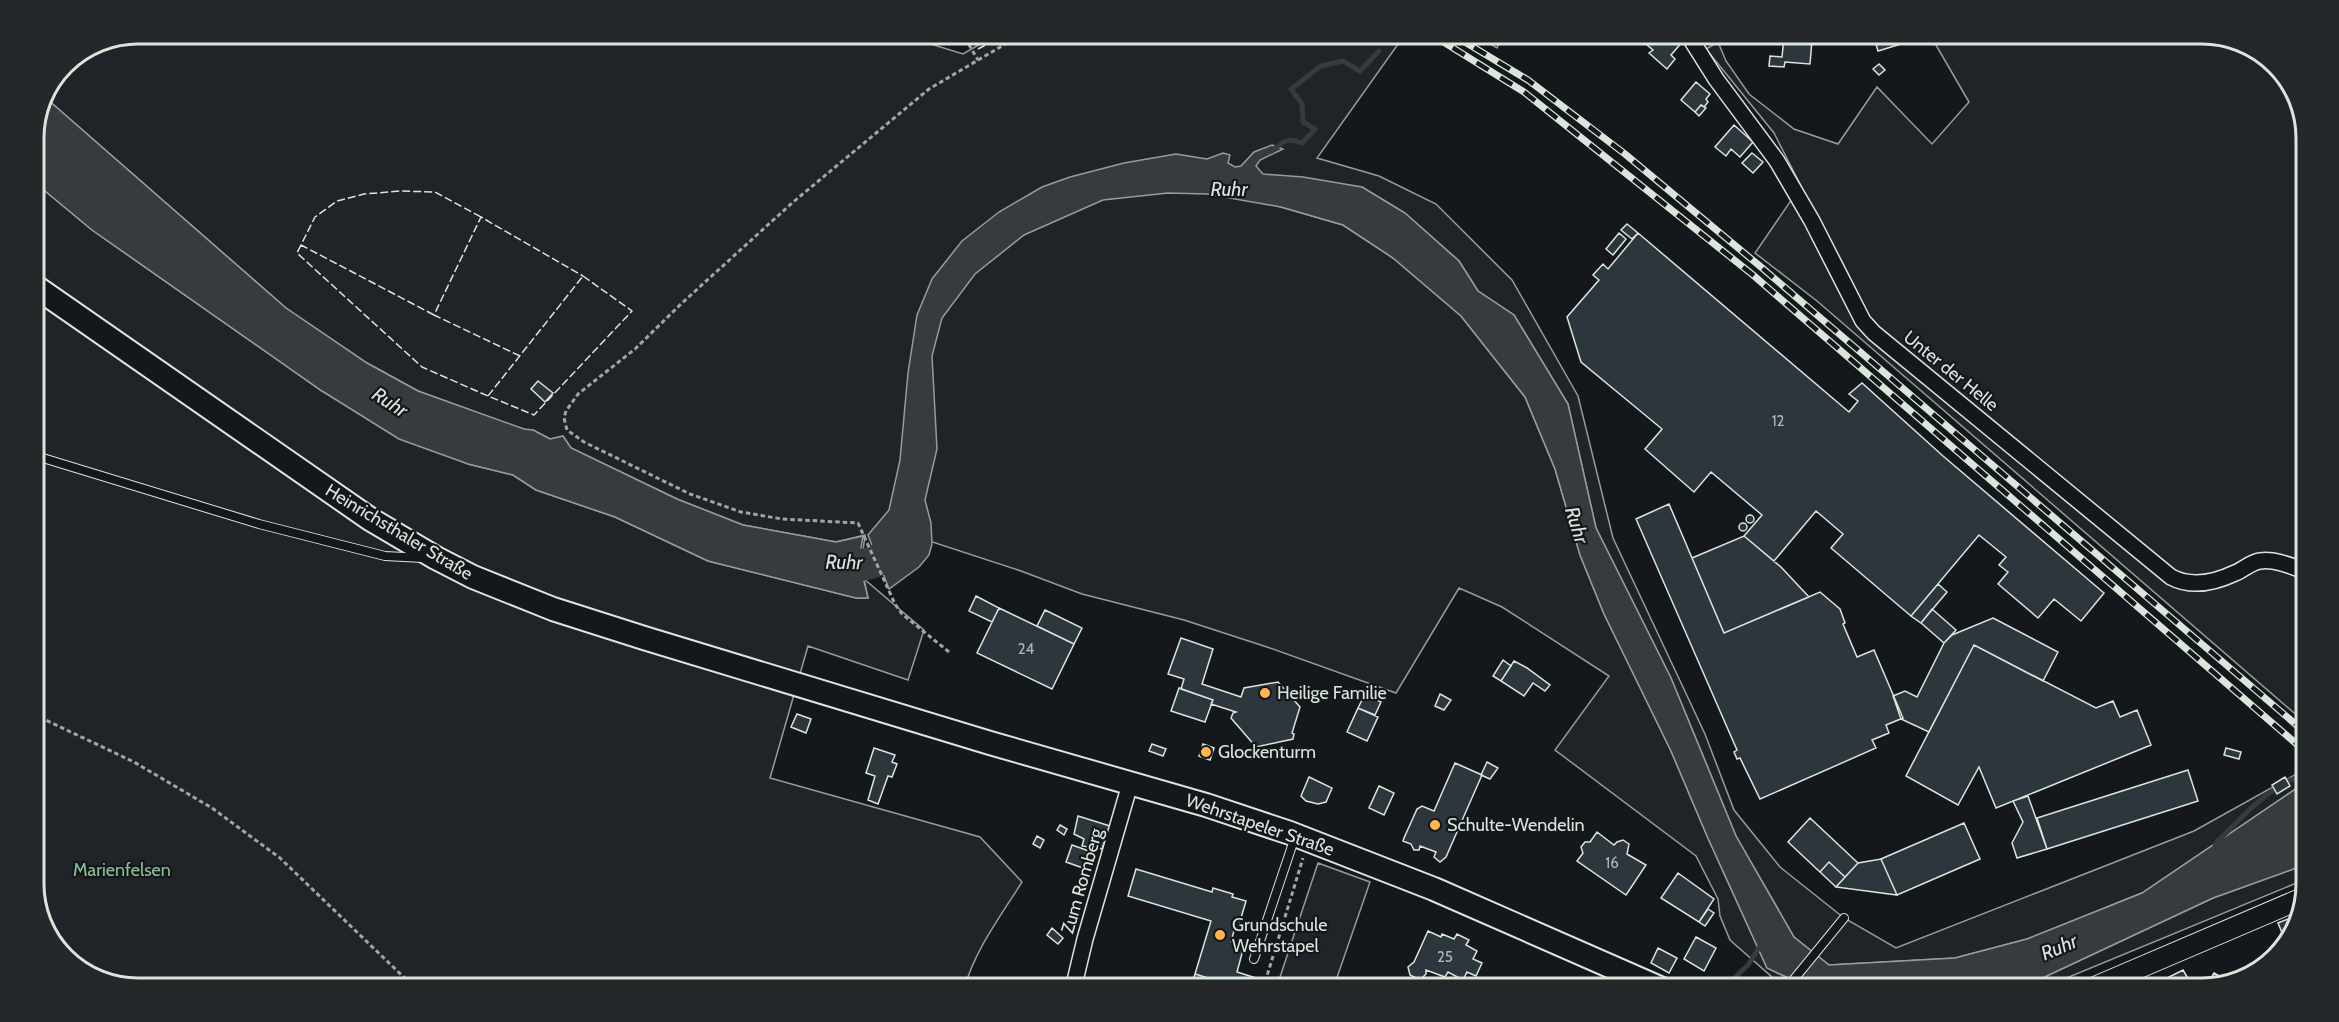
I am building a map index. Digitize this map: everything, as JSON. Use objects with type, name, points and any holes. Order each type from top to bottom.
[{"type":"main road","name":"Heinrichsthaler Straße","points":[[44,293],[370,519],[472,577],[553,609],[844,698]]},
{"type":"main road","name":"Wehrstapeler Straße","points":[[844,698],[1206,805],[1294,842],[1434,889],[1637,978]]},
{"type":"street","name":"Unter der Helle","points":[[1694,44],[1716,79],[1777,161],[1812,221],[1863,321],[1874,333],[2171,578],[2185,583],[2204,583],[2262,561],[2296,568]]},
{"type":"street","name":"Zum Romberg","points":[[1076,978],[1130,784]]},
{"type":"street","points":[[2116,978],[2294,902]]},
{"type":"lane","points":[[44,458],[270,527],[385,556],[436,558]]},
{"type":"lane","points":[[1254,959],[1294,842]]},
{"type":"lane","points":[[1795,978],[1844,918]]},
{"type":"path","points":[[969,44],[978,60]]},
{"type":"path","points":[[949,652],[902,614],[889,593],[858,523],[782,519],[741,512],[697,497],[584,442],[567,430],[564,418],[566,411],[586,387],[635,349],[800,196],[917,98],[1005,44]]},
{"type":"path","points":[[44,719],[134,762],[212,808],[280,858],[405,978]]},
{"type":"path","points":[[1266,978],[1304,853],[1294,842]]},
{"type":"green space","points":[[125,44],[931,44],[963,54],[980,44],[1398,44],[1317,158],[1379,176],[1436,204],[1512,280],[1578,396],[1613,538],[1705,734],[1734,810],[1780,867],[1844,918],[1896,948],[2194,831],[2296,774],[2296,789],[2142,893],[2027,939],[1955,958],[1829,965],[1794,937],[1736,836],[1671,678],[1596,528],[1568,404],[1514,315],[1478,291],[1459,261],[1405,213],[1362,187],[1281,207],[1343,225],[1393,258],[1461,316],[1525,397],[1555,469],[1580,555],[1604,614],[1671,751],[1767,968],[1788,978],[1773,978],[1730,940],[1720,916],[1718,899],[1696,856],[1555,750],[1609,676],[1502,607],[1459,588],[1396,693],[1267,647],[1184,620],[1082,594],[1021,571],[899,531],[862,558],[865,535],[836,542],[743,525],[677,499],[571,448],[563,436],[550,439],[533,430],[524,430],[418,391],[367,363],[286,308],[51,102],[63,80],[75,67],[90,56],[107,48]]},
{"type":"green space","points":[[1719,44],[1726,61],[1749,94],[1794,129],[1838,144],[1877,87],[1932,144],[1969,102],[1935,44],[2220,45],[2249,56],[2259,63],[2276,80],[2286,96],[2291,107],[2295,131],[2296,562],[2273,557],[2255,556],[2219,576],[2210,578],[2186,579],[2168,574],[1870,324],[1820,230],[1813,234],[1859,325],[2164,578],[2197,588],[2237,579],[2257,567],[2271,567],[2296,573],[2296,714],[1817,301],[1755,253],[1801,186],[1774,133],[1706,49]]},
{"type":"green space","name":"Marienfelsen","points":[[44,190],[92,230],[322,391],[468,464],[513,475],[536,490],[615,517],[708,561],[856,598],[868,598],[864,579],[924,630],[908,680],[808,646],[770,778],[980,837],[1022,882],[981,947],[968,978],[137,978],[119,977],[101,971],[80,959],[59,937],[53,926],[48,915],[44,891]]},
{"type":"green space","points":[[1318,863],[1370,882],[1337,978],[1280,978]]},
{"type":"green space","points":[[2296,868],[2296,883],[2067,978],[2042,978],[2213,898]]},
{"type":"water","points":[[51,102],[286,308],[367,363],[418,391],[524,429],[533,430],[550,439],[563,436],[571,448],[677,499],[743,525],[836,542],[863,536],[859,560],[868,598],[856,598],[708,561],[615,517],[536,490],[513,475],[468,464],[399,439],[322,391],[92,230],[44,190],[44,131]]},
{"type":"water","points":[[1272,145],[1283,149],[1260,160],[1256,166],[1263,174],[1303,177],[1362,187],[1405,213],[1459,261],[1478,291],[1514,315],[1568,404],[1596,528],[1671,678],[1736,836],[1794,937],[1829,965],[1955,958],[2027,939],[2142,893],[2296,789],[2296,868],[2213,898],[2042,978],[1788,978],[1767,968],[1671,751],[1604,614],[1580,555],[1555,469],[1525,397],[1461,316],[1393,258],[1343,225],[1281,207],[1207,194],[1168,193],[1103,200],[1024,235],[975,274],[942,318],[932,356],[937,449],[925,500],[931,523],[932,544],[929,555],[919,567],[889,589],[868,535],[889,510],[900,460],[908,373],[917,315],[932,279],[962,241],[999,212],[1042,187],[1070,177],[1124,163],[1176,154],[1207,159],[1223,153],[1230,155],[1228,163],[1235,167],[1241,166],[1254,152]]},
{"type":"building","points":[[1646,44],[1680,44],[1671,55],[1675,59],[1667,69],[1649,53],[1653,50]]},
{"type":"building","points":[[1783,44],[1812,44],[1810,64],[1785,62],[1784,67],[1769,66],[1770,56],[1782,57]]},
{"type":"building","points":[[1876,44],[1901,44],[1878,51]]},
{"type":"building","points":[[1879,64],[1885,70],[1879,75],[1873,69]]},
{"type":"building","points":[[1696,82],[1710,94],[1704,107],[1701,105],[1695,112],[1681,100]]},
{"type":"building","points":[[1701,105],[1706,108],[1699,116],[1695,112]]},
{"type":"building","points":[[1734,125],[1753,142],[1740,157],[1731,149],[1726,156],[1715,147]]},
{"type":"building","points":[[1752,153],[1763,162],[1753,173],[1742,163]]},
{"type":"building","points":[[1627,224],[1638,233],[1632,239],[1621,230]]},
{"type":"building","points":[[1619,233],[1626,239],[1613,255],[1606,249]]},
{"type":"building","points":[[1638,233],[1849,412],[1858,401],[1849,394],[1862,383],[1943,456],[2104,593],[2081,621],[2054,599],[2038,618],[1998,584],[2008,572],[1999,565],[2006,557],[1979,535],[1911,616],[1831,548],[1843,534],[1816,511],[1774,561],[1744,536],[1762,515],[1711,472],[1694,492],[1645,449],[1662,429],[1581,362],[1567,317],[1599,280],[1593,275],[1603,264],[1608,269]]},
{"type":"building","points":[[538,381],[553,393],[545,402],[531,389]]},
{"type":"building","points":[[1669,504],[1724,633],[1820,592],[1840,609],[1845,623],[1843,624],[1857,657],[1874,650],[1903,718],[1886,725],[1889,733],[1872,740],[1876,748],[1760,799],[1740,758],[1737,759],[1734,752],[1737,750],[1636,519]]},
{"type":"building","points":[[1750,515],[1754,519],[1750,523],[1746,519]]},
{"type":"building","points":[[1743,523],[1747,527],[1743,531],[1739,527]]},
{"type":"building","points":[[1744,536],[1781,567],[1809,597],[1724,633],[1692,558]]},
{"type":"building","points":[[1938,584],[1947,592],[1921,623],[1911,616]]},
{"type":"building","points":[[976,596],[999,608],[992,622],[969,611]]},
{"type":"building","points":[[999,608],[1074,644],[1052,689],[977,653]]},
{"type":"building","points":[[1932,609],[1956,630],[1944,643],[1921,623]]},
{"type":"building","points":[[1045,610],[1082,628],[1074,644],[1037,626]]},
{"type":"building","points":[[1993,618],[2058,652],[2043,681],[1974,645],[1929,732],[1901,719],[1893,696],[1905,691],[1917,697],[1944,643],[1952,635]]},
{"type":"building","name":"Heilige Familie","points":[[1181,638],[1213,649],[1202,684],[1241,697],[1244,688],[1278,682],[1300,707],[1292,733],[1294,734],[1293,739],[1256,747],[1231,718],[1236,712],[1211,704],[1213,700],[1181,689],[1184,679],[1168,674]]},
{"type":"building","points":[[1974,645],[2096,708],[2113,701],[2120,717],[2137,710],[2151,745],[1996,808],[1979,767],[1958,805],[1906,776]]},
{"type":"building","points":[[1503,660],[1511,666],[1501,681],[1493,676]]},
{"type":"building","points":[[1514,661],[1550,685],[1545,691],[1533,683],[1524,696],[1501,681]]},
{"type":"building","points":[[1179,688],[1213,700],[1205,722],[1171,711]]},
{"type":"building","points":[[1365,694],[1381,702],[1375,715],[1358,708]]},
{"type":"building","points":[[1440,694],[1451,700],[1444,710],[1435,706]]},
{"type":"building","points":[[1358,708],[1378,717],[1367,741],[1347,732]]},
{"type":"building","points":[[797,714],[811,719],[806,733],[791,727]]},
{"type":"building","points":[[1152,744],[1166,749],[1163,756],[1149,751]]},
{"type":"building","name":"Glockenturm","points":[[1203,744],[1214,748],[1210,760],[1199,756]]},
{"type":"building","points":[[874,748],[895,755],[892,762],[897,764],[892,777],[888,776],[878,804],[868,800],[875,776],[866,773]]},
{"type":"building","points":[[2226,748],[2241,752],[2239,759],[2224,755]]},
{"type":"building","points":[[1487,762],[1498,768],[1490,779],[1481,775]]},
{"type":"building","name":"Schulte-Wendelin","points":[[1455,763],[1482,775],[1446,857],[1440,862],[1434,857],[1436,852],[1420,846],[1419,850],[1414,850],[1411,844],[1403,841],[1417,809],[1422,806],[1434,811]]},
{"type":"building","points":[[2188,770],[2198,801],[2047,849],[2037,818]]},
{"type":"building","points":[[1309,777],[1332,788],[1326,802],[1318,804],[1306,801],[1301,796]]},
{"type":"building","points":[[2285,777],[2290,786],[2277,794],[2272,785]]},
{"type":"building","points":[[1379,786],[1394,793],[1384,815],[1369,808]]},
{"type":"building","points":[[2028,796],[2047,849],[2017,858],[2012,843],[2023,822],[2013,801]]},
{"type":"building","points":[[1078,816],[1110,826],[1102,849],[1082,846],[1084,839],[1074,834]]},
{"type":"building","points":[[1810,818],[1858,863],[1845,877],[1829,862],[1820,872],[1788,842]]},
{"type":"building","points":[[1964,823],[1980,859],[1897,895],[1881,859]]},
{"type":"building","points":[[1060,825],[1067,829],[1064,835],[1057,830]]},
{"type":"building","points":[[1597,832],[1614,845],[1623,840],[1629,844],[1627,854],[1646,865],[1626,895],[1577,861],[1583,853],[1581,847],[1585,842],[1590,842]]},
{"type":"building","points":[[1037,836],[1044,840],[1040,848],[1033,844]]},
{"type":"building","points":[[1072,845],[1089,851],[1083,868],[1066,862]]},
{"type":"building","points":[[1881,859],[1897,895],[1836,887],[1858,863]]},
{"type":"building","points":[[1829,862],[1845,877],[1836,887],[1820,872]]},
{"type":"building","name":"Grundschule Wehrstapel","points":[[1136,869],[1212,892],[1213,888],[1246,901],[1231,942],[1244,946],[1237,972],[1256,978],[1208,978],[1195,974],[1211,921],[1128,896]]},
{"type":"building","points":[[1678,873],[1714,899],[1699,922],[1661,898]]},
{"type":"building","points":[[1708,909],[1714,913],[1705,926],[1699,922]]},
{"type":"building","points":[[2289,919],[2282,933],[2278,923]]},
{"type":"building","points":[[1052,928],[1063,938],[1058,944],[1047,935]]},
{"type":"building","points":[[1428,931],[1441,937],[1442,934],[1454,939],[1457,934],[1469,940],[1466,945],[1477,951],[1473,959],[1482,963],[1476,976],[1467,972],[1464,978],[1459,978],[1448,972],[1445,977],[1426,970],[1422,978],[1416,978],[1410,975],[1408,967],[1414,962]]},
{"type":"building","points":[[1696,937],[1716,948],[1704,971],[1684,959]]},
{"type":"building","points":[[1658,948],[1677,958],[1669,973],[1651,963]]},
{"type":"building","points":[[2183,970],[2188,978],[2167,978]]},
{"type":"building","points":[[2214,973],[2220,977],[2214,978],[2211,978]]},
{"type":"building","points":[[1195,974],[1208,978],[1194,978]]},
{"type":"waterway","points":[[1272,151],[1286,141],[1293,140],[1302,143],[1315,129],[1303,122],[1302,104],[1291,89],[1321,66],[1343,61],[1360,71],[1379,51]]},
{"type":"waterway","name":"Ruhr","points":[[817,562],[857,565],[878,560],[895,542],[900,528]]},
{"type":"waterway","points":[[2215,844],[2277,787],[2296,779]]},
{"type":"waterway","points":[[1734,978],[1748,965],[1762,943]]},
{"type":"railway","points":[[1447,44],[1524,92],[1753,275],[2296,743]]},
{"type":"railway","points":[[1468,44],[1528,80],[1625,154],[1761,267],[2296,724]]},
{"type":"fence","points":[[978,49],[987,44]]},
{"type":"fence","points":[[434,315],[301,245],[315,217],[337,201],[364,194],[400,191],[435,192],[481,217]]},
{"type":"fence","points":[[520,356],[434,315],[481,217],[583,276]]},
{"type":"fence","points":[[301,245],[297,253],[422,367],[488,396]]},
{"type":"fence","points":[[583,276],[632,311],[534,415],[488,396],[583,276]]},
{"type":"place","name":"Heilige Familie","points":[[1265,693]]},
{"type":"place","name":"Glockenturm","points":[[1206,752]]},
{"type":"place","name":"Schulte-Wendelin","points":[[1435,825]]},
{"type":"place","name":"Grundschule Wehrstapel","points":[[1220,935]]}]
